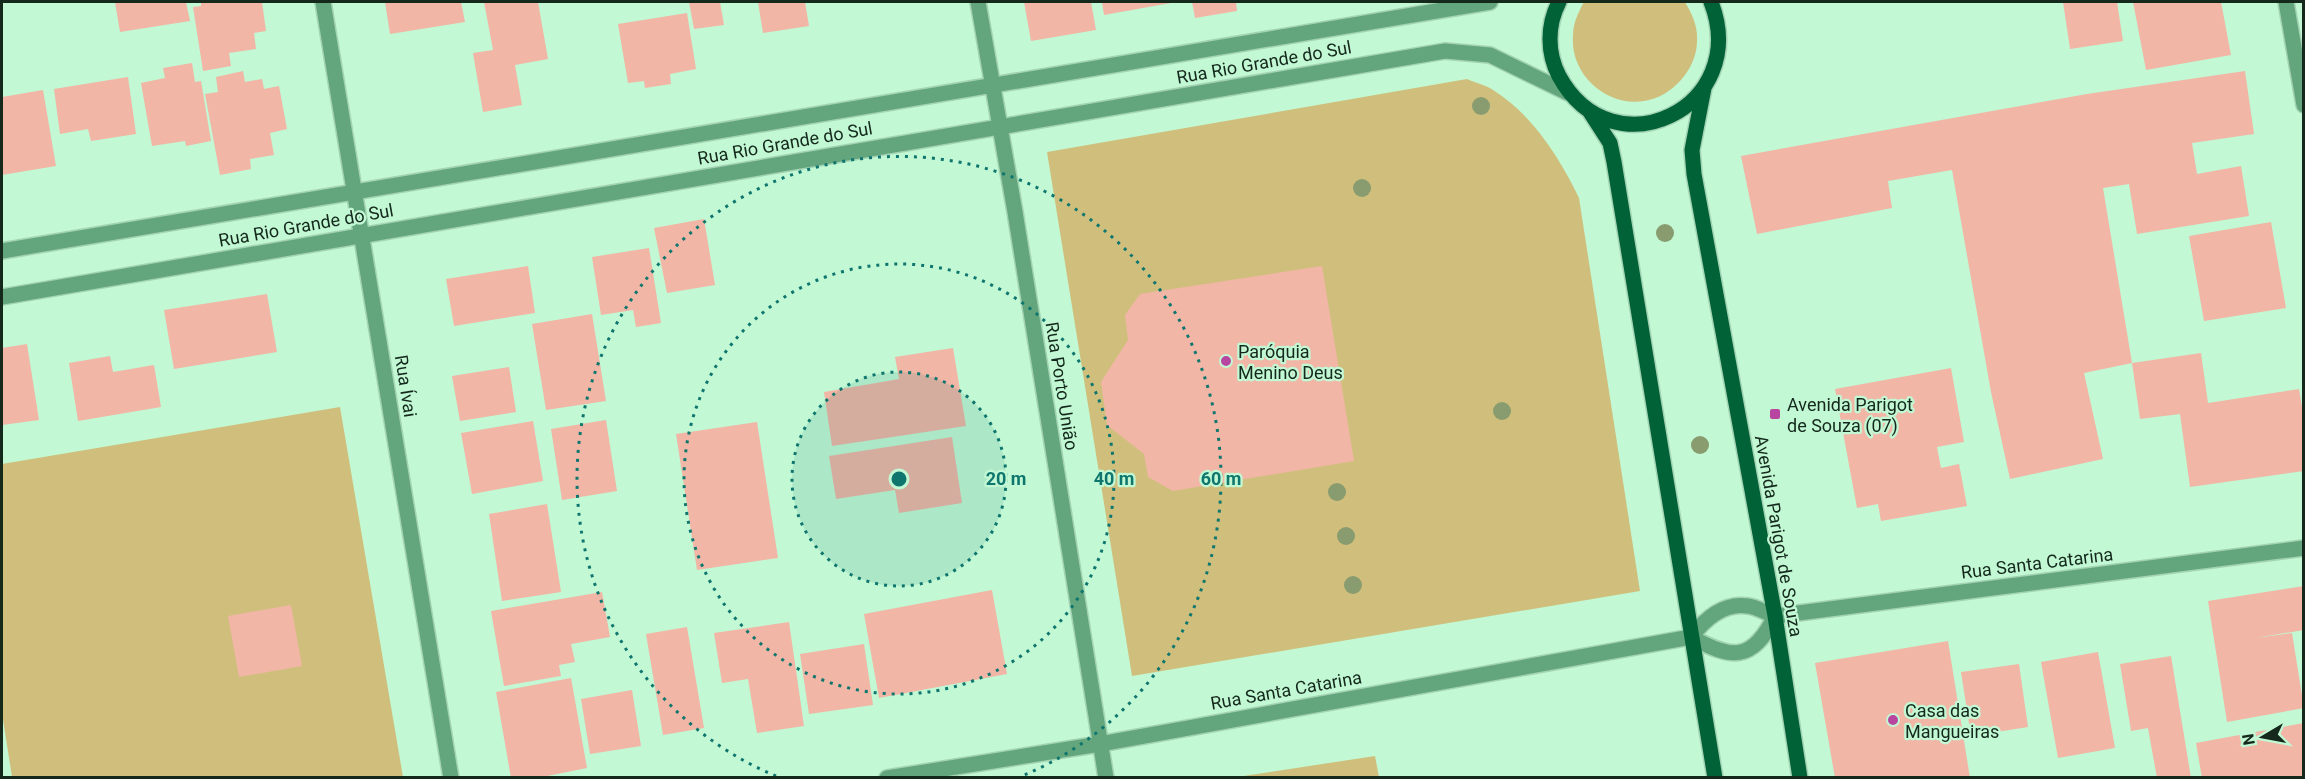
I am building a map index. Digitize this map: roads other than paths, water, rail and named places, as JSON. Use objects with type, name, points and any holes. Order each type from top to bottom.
[{"type":"main road","points":[[1559,2],[1552,14],[1549,37],[1554,66],[1568,93],[1590,112],[1613,123],[1634,124],[1661,120],[1685,108],[1704,88],[1717,62],[1720,43],[1716,14],[1711,2]]},
{"type":"main road","name":"Avenida Parigot de Souza","points":[[1704,88],[1692,150],[1694,174],[1775,616],[1800,777]]},
{"type":"main road","points":[[1590,112],[1610,143],[1614,162],[1715,777]]},
{"type":"street","name":"Rua Ívai","points":[[322,2],[451,777]]},
{"type":"street","name":"Rua Porto União","points":[[978,2],[1015,212],[1106,777]]},
{"type":"street","name":"Rua Rio Grande do Sul","points":[[2,251],[1490,2]]},
{"type":"street","points":[[2286,2],[2304,105]]},
{"type":"street","name":"Rua Rio Grande do Sul","points":[[2,297],[1445,51],[1490,55],[1568,93]]},
{"type":"street","name":"Rua Santa Catarina","points":[[887,777],[1100,744],[1691,637],[1705,620],[1718,611],[1738,606],[1746,605],[1775,616],[2304,548]]},
{"type":"street","points":[[1691,637],[1724,653],[1745,652],[1766,634],[1775,616]]},
{"type":"place","name":"Paróquia Menino Deus","points":[[1226,361]]},
{"type":"place","name":"Avenida Parigot de Souza (07)","points":[[1775,414]]},
{"type":"place","name":"Casa das Mangueiras","points":[[1893,720]]}]
